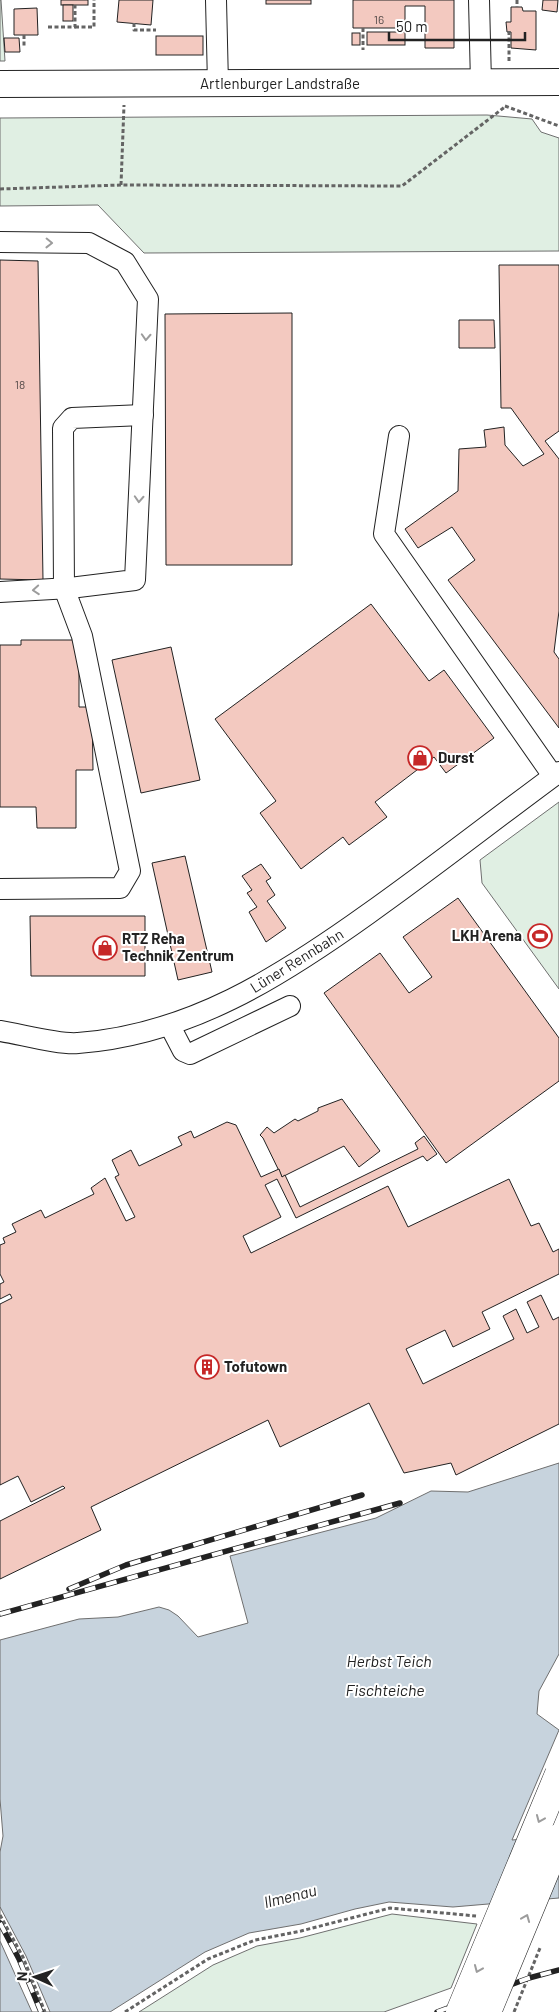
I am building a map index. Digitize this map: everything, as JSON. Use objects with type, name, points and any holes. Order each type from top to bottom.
[{"type":"highway","points":[[460,2012],[559,1774]]},
{"type":"highway","points":[[487,2012],[559,1838]]},
{"type":"main road","name":"Artlenburger Landstraße","points":[[0,84],[559,82]]},
{"type":"street","points":[[216,0],[218,84]]},
{"type":"street","points":[[479,0],[481,83]]},
{"type":"street","points":[[0,242],[89,243],[125,262],[148,299],[135,580],[64,588],[0,592]]},
{"type":"street","points":[[0,889],[120,888],[130,871],[82,636],[64,588],[63,428],[72,418],[143,415]]},
{"type":"street","name":"Lüner Rennbahn","points":[[0,1030],[76,1044],[124,1037],[170,1026],[206,1012],[260,986],[319,949],[447,858],[556,774],[384,534],[399,436]]},
{"type":"street","points":[[170,1026],[183,1051],[190,1054],[290,1006]]},
{"type":"path","points":[[48,27],[94,27],[94,0]]},
{"type":"path","points":[[517,0],[517,7]]},
{"type":"path","points":[[75,5],[75,27]]},
{"type":"path","points":[[134,23],[134,30],[156,30]]},
{"type":"path","points":[[363,28],[363,50]]},
{"type":"path","points":[[509,32],[509,64]]},
{"type":"path","points":[[24,35],[24,47]]},
{"type":"path","points":[[121,185],[124,105]]},
{"type":"path","points":[[0,189],[121,185],[402,186],[506,106]]},
{"type":"path","points":[[125,2012],[208,1959],[255,1940],[300,1931],[390,1908],[481,1916]]},
{"type":"path","points":[[0,1915],[22,1957],[45,2012]]},
{"type":"path","points":[[514,2012],[542,1944]]},
{"type":"green space","points":[[1,0],[5,61],[0,61]]},
{"type":"green space","points":[[487,115],[532,119],[541,132],[559,138],[559,251],[144,253],[98,205],[0,206],[0,118]]},
{"type":"green space","name":"LKH Arena","points":[[559,802],[559,989],[482,883],[480,860]]},
{"type":"green space","points":[[392,1914],[477,1924],[451,1988],[384,2012],[139,2012],[213,1965],[257,1946],[300,1938]]},
{"type":"water","name":"Fischteiche","points":[[559,1463],[559,1654],[539,1691],[537,1714],[559,1730],[512,1840],[559,1836],[559,1898],[453,1907],[389,1902],[301,1924],[249,1933],[205,1952],[110,2012],[0,2012],[0,1852],[3,1836],[0,1799],[0,1640],[79,1619],[118,1617],[159,1607],[169,1610],[178,1616],[198,1637],[248,1623],[230,1556],[376,1518],[431,1491],[468,1492]]},
{"type":"pier","points":[[0,1907],[26,1956],[50,2012],[32,2012],[0,1941]]},
{"type":"building","points":[[61,0],[88,0],[88,5],[61,5]]},
{"type":"building","points":[[119,0],[153,0],[151,25],[117,22]]},
{"type":"building","points":[[266,0],[311,0],[311,4],[266,4]]},
{"type":"building","points":[[353,0],[454,0],[454,48],[425,48],[425,6],[405,6],[405,28],[353,28]]},
{"type":"building","points":[[543,0],[558,0],[557,12],[542,10]]},
{"type":"building","points":[[63,5],[73,5],[73,21],[63,21]]},
{"type":"building","points":[[511,7],[522,7],[523,11],[536,11],[536,50],[511,48],[511,32],[507,32],[506,22],[511,22]]},
{"type":"building","points":[[37,8],[38,35],[14,35],[14,9]]},
{"type":"building","points":[[367,32],[405,32],[405,45],[367,45]]},
{"type":"building","points":[[352,33],[360,33],[360,45],[352,45]]},
{"type":"building","points":[[156,36],[203,36],[203,55],[156,55]]},
{"type":"building","points":[[4,38],[19,38],[20,52],[5,52]]},
{"type":"building","points":[[0,260],[38,261],[43,580],[0,579]]},
{"type":"building","points":[[499,265],[559,265],[559,431],[545,441],[559,459],[559,611],[554,652],[559,659],[559,728],[448,580],[475,560],[452,527],[418,548],[405,529],[458,491],[459,449],[486,447],[484,430],[504,427],[505,445],[523,466],[544,454],[511,408],[501,408]]},
{"type":"building","points":[[292,313],[292,565],[166,565],[165,314]]},
{"type":"building","points":[[459,320],[494,320],[495,348],[459,348]]},
{"type":"building","points":[[371,604],[429,681],[444,670],[494,738],[446,773],[434,757],[375,802],[387,817],[349,845],[343,837],[301,869],[260,813],[276,801],[215,719]]},
{"type":"building","points":[[21,640],[79,640],[79,707],[92,707],[93,770],[76,770],[76,828],[37,828],[36,807],[0,807],[0,645],[21,645]]},
{"type":"building","points":[[171,647],[200,780],[141,793],[112,660]]},
{"type":"building","points":[[185,856],[212,972],[178,980],[152,863]]},
{"type":"building","points":[[261,864],[271,878],[266,881],[275,895],[267,901],[286,928],[266,942],[249,912],[257,907],[247,893],[252,890],[242,876]]},
{"type":"building","points":[[458,898],[559,1038],[559,1081],[446,1163],[324,993],[380,953],[409,993],[432,977],[403,937]]},
{"type":"building","points":[[30,916],[145,916],[145,976],[31,976]]},
{"type":"building","points":[[342,1099],[380,1151],[359,1167],[344,1146],[282,1177],[260,1135],[267,1127],[274,1133],[295,1119],[298,1121],[318,1111],[318,1108]]},
{"type":"building","name":"Tofutown","points":[[227,1122],[236,1125],[261,1177],[279,1169],[282,1177],[285,1175],[300,1207],[418,1149],[415,1143],[424,1136],[437,1154],[427,1161],[423,1156],[296,1218],[277,1179],[265,1185],[281,1217],[243,1236],[251,1253],[388,1186],[408,1227],[509,1179],[531,1226],[539,1223],[553,1252],[559,1249],[559,1274],[482,1312],[490,1329],[453,1347],[445,1330],[406,1349],[423,1384],[514,1339],[503,1316],[516,1309],[527,1333],[539,1327],[527,1302],[541,1295],[553,1320],[559,1317],[559,1424],[456,1475],[451,1463],[404,1473],[369,1403],[280,1447],[268,1420],[91,1507],[101,1530],[0,1579],[0,1521],[65,1488],[63,1486],[31,1502],[18,1476],[0,1485],[0,1304],[12,1298],[10,1294],[0,1299],[0,1284],[4,1282],[0,1274],[0,1245],[5,1243],[3,1238],[16,1232],[12,1224],[41,1210],[45,1218],[94,1194],[91,1188],[105,1178],[126,1221],[135,1217],[115,1177],[119,1175],[112,1160],[131,1150],[139,1166],[182,1145],[178,1137],[191,1131],[194,1138]]},
{"type":"railway","points":[[69,1589],[126,1565],[362,1495]]},
{"type":"railway","points":[[0,1614],[400,1503]]},
{"type":"railway","points":[[0,1923],[19,1959],[41,2012]]},
{"type":"railway","points":[[437,2012],[529,1978],[559,1970]]},
{"type":"place","name":"Durst","points":[[420,758]]},
{"type":"place","name":"LKH Arena","points":[[540,936]]},
{"type":"place","name":"RTZ Reha Technik Zentrum","points":[[105,948]]},
{"type":"place","name":"Tofutown","points":[[207,1367]]},
{"type":"water label","name":"Herbst Teich","points":[[389,1661]]},
{"type":"water label","name":"Ilmenau","points":[[290,1896]]}]
